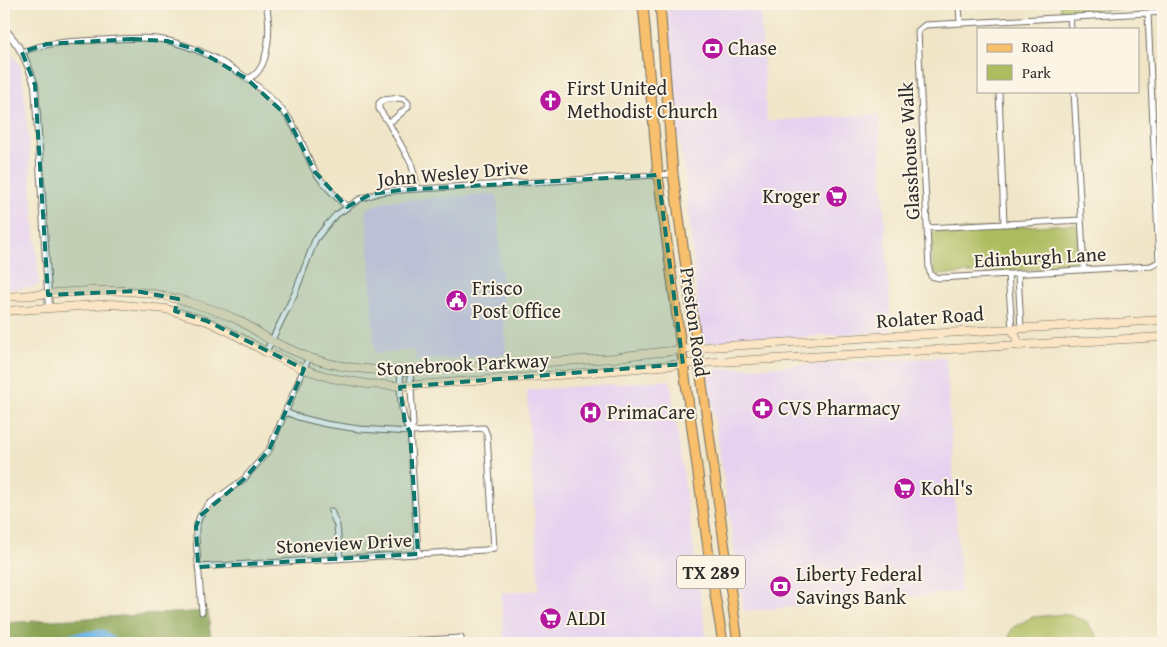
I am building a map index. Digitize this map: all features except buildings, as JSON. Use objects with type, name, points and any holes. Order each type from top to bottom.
[{"type":"main road","name":"Preston Road","points":[[643,4],[658,174],[711,571],[723,643]]},
{"type":"main road","name":"Preston Road","points":[[660,4],[673,174],[738,643]]},
{"type":"main road","name":"Stonebrook Parkway","points":[[4,297],[112,291],[136,291],[168,296],[212,309],[238,320],[272,341],[309,357],[352,368],[370,370],[401,371],[614,358],[698,348]]},
{"type":"main road","points":[[166,309],[168,296]]},
{"type":"main road","points":[[175,312],[178,299]]},
{"type":"main road","name":"Stonebrook Parkway","points":[[4,311],[112,304],[166,309],[207,321],[266,352],[304,369],[331,378],[367,384],[410,386],[700,363]]},
{"type":"main road","name":"Rolater Road","points":[[698,348],[1163,320]]},
{"type":"main road","points":[[1012,328],[1020,346]]},
{"type":"main road","points":[[1020,328],[1020,346]]},
{"type":"main road","points":[[882,336],[883,353]]},
{"type":"main road","name":"Rolater Road","points":[[700,363],[1163,337]]},
{"type":"main road","points":[[802,341],[804,358]]},
{"type":"main road","points":[[559,361],[559,375]]},
{"type":"main road","points":[[497,365],[498,378]]},
{"type":"main road","points":[[703,504],[718,502]]},
{"type":"street","points":[[247,79],[251,78],[260,66],[266,53],[270,24],[266,4]]},
{"type":"street","points":[[959,4],[960,23],[1163,12]]},
{"type":"street","name":"Edinburgh Lane","points":[[929,269],[931,276],[935,278],[1151,266],[1158,264],[1160,256],[1148,13]]},
{"type":"street","points":[[1070,17],[1071,28]]},
{"type":"street","points":[[996,21],[996,28]]},
{"type":"street","name":"Glasshouse Walk","points":[[929,269],[918,32],[925,25],[960,23]]},
{"type":"street","points":[[4,29],[22,52],[35,85],[49,308]]},
{"type":"street","points":[[22,52],[48,44],[132,39],[168,41],[198,50],[230,67],[247,79],[286,115],[293,125],[315,172],[347,208]]},
{"type":"street","points":[[999,92],[1004,224]]},
{"type":"street","points":[[1074,92],[1084,270]]},
{"type":"street","points":[[388,122],[408,107],[408,103],[404,99],[389,99],[379,103],[379,109],[411,163],[418,189]]},
{"type":"street","name":"John Wesley Drive","points":[[266,352],[295,293],[315,240],[336,215],[371,194],[401,190],[673,174]]},
{"type":"street","points":[[927,228],[1081,220]]},
{"type":"street","points":[[1008,274],[1012,328]]},
{"type":"street","points":[[1018,274],[1020,328]]},
{"type":"street","points":[[202,612],[196,527],[200,516],[209,504],[244,479],[269,450],[309,357]]},
{"type":"street","points":[[410,370],[413,424],[410,432],[418,554]]},
{"type":"street","points":[[401,371],[400,386],[405,423],[410,432]]},
{"type":"street","points":[[285,412],[326,424],[410,432]]},
{"type":"street","name":"Stoneview Drive","points":[[198,567],[492,550],[494,548],[494,534],[487,435],[484,428],[410,432]]},
{"type":"street","points":[[332,511],[337,526],[340,558]]},
{"type":"street","points":[[369,643],[461,640]]},
{"type":"highlighted area","points":[[132,39],[167,41],[198,50],[247,79],[286,115],[315,172],[347,207],[371,194],[401,190],[658,175],[683,364],[400,387],[405,423],[410,432],[418,554],[198,567],[196,527],[200,516],[244,479],[269,450],[304,369],[207,321],[175,311],[178,299],[136,291],[48,295],[35,85],[22,52],[47,44]]},
{"type":"shaded area","points":[[667,4],[760,4],[767,121],[879,114],[891,331],[701,344],[686,182],[677,127]]},
{"type":"shaded area","points":[[4,43],[20,65],[23,82],[39,285],[4,289]]},
{"type":"shaded area","points":[[497,194],[506,355],[416,360],[415,350],[375,353],[366,209],[387,201]]},
{"type":"shaded area","points":[[946,357],[961,592],[744,611],[707,370]]},
{"type":"shaded area","points":[[670,380],[707,643],[504,643],[501,593],[539,590],[527,390]]},
{"type":"green space","points":[[1060,4],[1163,4],[1163,7],[1061,13]]},
{"type":"green space","points":[[1074,224],[1078,227],[1080,264],[1077,267],[937,275],[933,270],[931,236],[936,231]]},
{"type":"green space","points":[[208,611],[211,643],[4,643],[4,623]]},
{"type":"green space","points":[[1066,614],[1086,621],[1102,643],[1007,643],[1012,628],[1032,617]]},
{"type":"waterway","points":[[51,643],[101,635],[112,643]]},
{"type":"place","name":"Chase","points":[[712,48]]},
{"type":"place","name":"First United Methodist Church","points":[[551,100]]},
{"type":"place","name":"Kroger","points":[[836,196]]},
{"type":"place","name":"Frisco Post Office","points":[[456,300]]},
{"type":"place","name":"CVS Pharmacy","points":[[762,408]]},
{"type":"place","name":"PrimaCare","points":[[591,412]]},
{"type":"place","name":"Kohl's","points":[[905,488]]},
{"type":"place","name":"Liberty Federal Savings Bank","points":[[780,586]]},
{"type":"place","name":"ALDI","points":[[550,618]]}]
